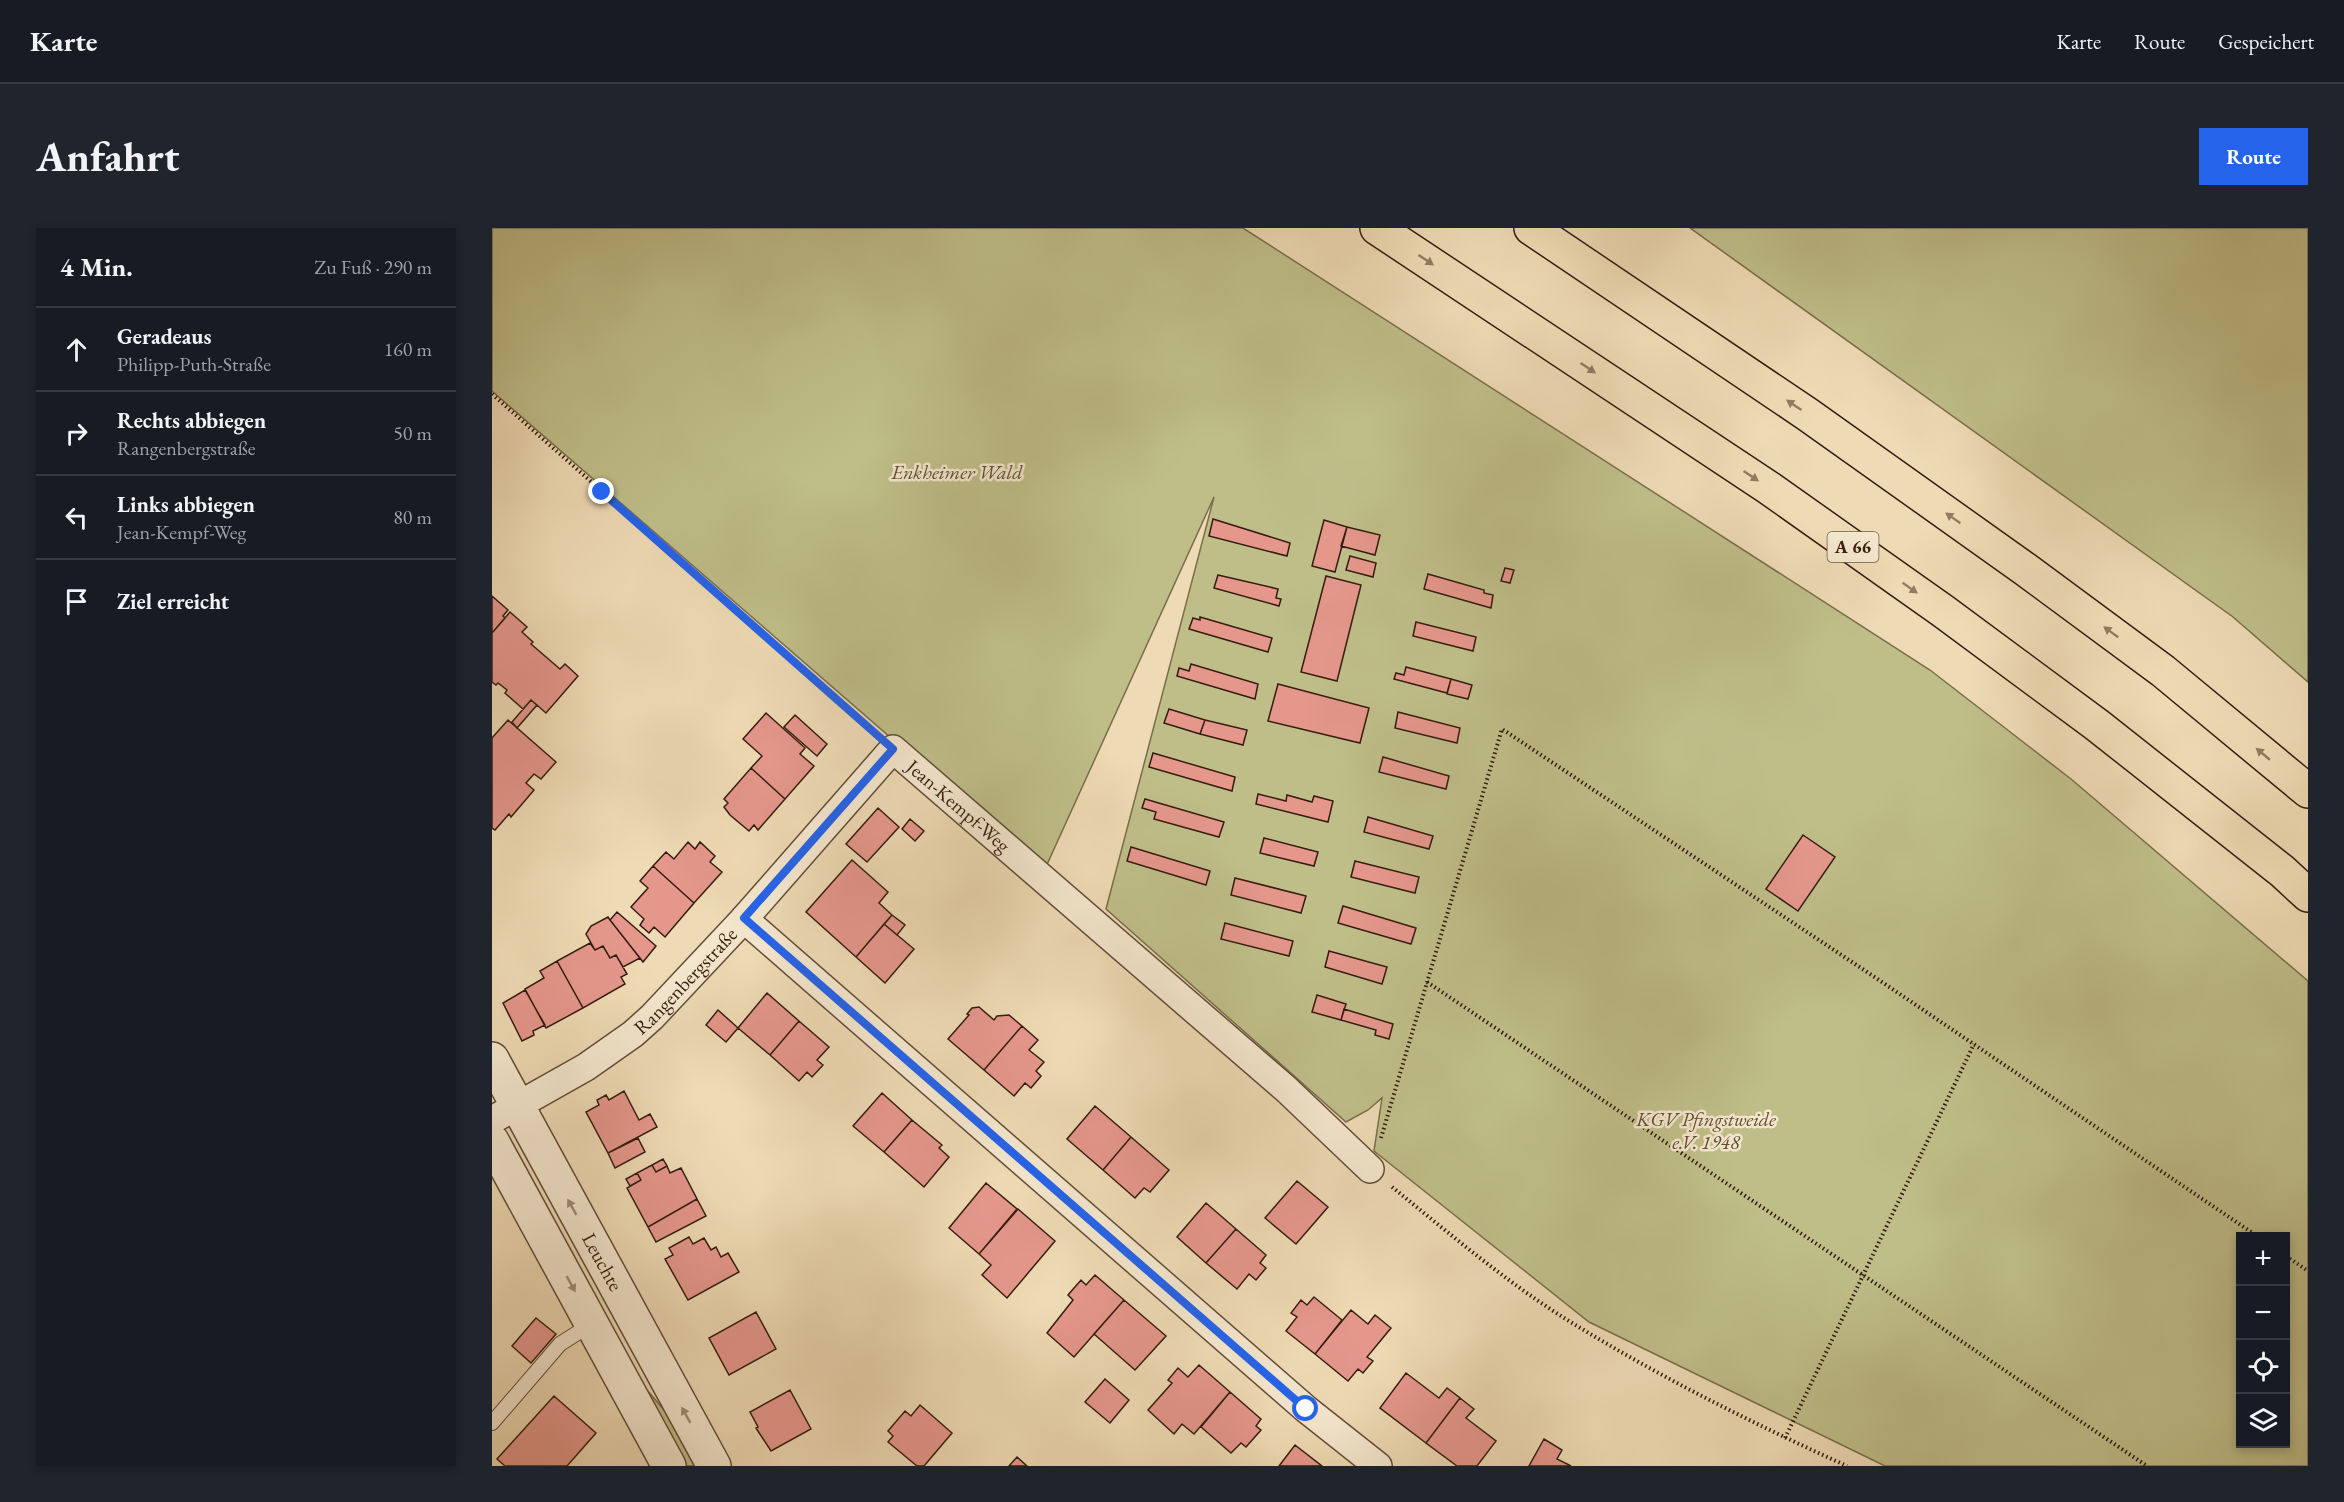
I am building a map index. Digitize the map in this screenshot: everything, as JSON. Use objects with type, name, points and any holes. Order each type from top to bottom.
[{"type":"highway","name":"A 66","points":[[1377,228],[1769,488],[1933,604],[2107,732],[2282,871],[2308,895]]},
{"type":"highway","points":[[1531,228],[1807,414],[2025,569],[2163,671],[2308,791]]},
{"type":"street","name":"Rangenbergstraße","points":[[505,1112],[586,1067],[633,1034],[673,996],[893,749]]},
{"type":"street","name":"Jean-Kempf-Weg","points":[[893,749],[1286,1089],[1370,1169]]},
{"type":"street","points":[[744,918],[1306,1409],[1378,1466]]},
{"type":"street","name":"Leuchte","points":[[492,1059],[505,1112],[714,1466]]},
{"type":"street","name":"Leuchte","points":[[492,1141],[669,1466]]},
{"type":"lane","points":[[492,1423],[560,1344],[593,1323]]},
{"type":"path","name":"Jean-Kempf-Weg","points":[[492,394],[893,749]]},
{"type":"path","points":[[1847,1466],[1720,1407],[1569,1321],[1488,1265],[1370,1169],[1502,729],[2251,1232]]},
{"type":"path","points":[[1427,981],[1863,1277],[2147,1466]]},
{"type":"path","points":[[1785,1438],[1974,1044]]},
{"type":"path","points":[[2290,1259],[2308,1271]]},
{"type":"green space","points":[[492,228],[1243,228],[1930,670],[2071,779],[2308,981],[2308,1466],[1885,1466],[1589,1322],[1374,1151],[1382,1098],[1368,1110],[1346,1122],[1106,909],[1214,497],[1044,871],[492,391]]},
{"type":"green space","points":[[1690,228],[2308,228],[2308,682],[2233,617]]},
{"type":"green space","points":[[527,1178],[531,1178],[646,1389],[678,1426],[704,1466],[679,1466]]},
{"type":"building","points":[[1213,519],[1290,543],[1287,556],[1209,536]]},
{"type":"building","points":[[1324,520],[1347,527],[1335,572],[1312,566]]},
{"type":"building","points":[[1347,527],[1380,535],[1375,555],[1341,546]]},
{"type":"building","points":[[1350,556],[1376,563],[1373,577],[1346,570]]},
{"type":"building","points":[[1505,568],[1514,570],[1510,583],[1501,581]]},
{"type":"building","points":[[1428,574],[1484,590],[1484,593],[1493,595],[1491,608],[1424,589]]},
{"type":"building","points":[[1218,575],[1278,589],[1276,598],[1281,599],[1279,606],[1214,588]]},
{"type":"building","points":[[1326,576],[1361,585],[1337,681],[1301,672]]},
{"type":"building","points":[[492,596],[508,610],[503,616],[505,618],[492,633]]},
{"type":"building","points":[[510,612],[527,627],[522,632],[533,642],[531,644],[560,669],[565,664],[578,676],[546,713],[531,700],[523,709],[505,693],[507,690],[498,683],[496,685],[492,682],[492,633]]},
{"type":"building","points":[[1200,617],[1272,638],[1268,652],[1189,629],[1193,618],[1200,620]]},
{"type":"building","points":[[1416,622],[1476,637],[1473,651],[1413,636]]},
{"type":"building","points":[[1191,664],[1258,684],[1255,699],[1177,676],[1179,668],[1189,671]]},
{"type":"building","points":[[1406,667],[1451,679],[1447,693],[1394,679],[1396,673],[1404,675]]},
{"type":"building","points":[[1451,679],[1472,685],[1468,699],[1447,694]]},
{"type":"building","points":[[1278,684],[1369,708],[1360,743],[1268,721]]},
{"type":"building","points":[[531,700],[537,705],[517,728],[512,722]]},
{"type":"building","points":[[1169,709],[1205,720],[1200,734],[1164,723]]},
{"type":"building","points":[[1398,712],[1460,728],[1457,743],[1395,728]]},
{"type":"building","points":[[766,713],[805,748],[800,754],[814,766],[785,799],[751,768],[762,756],[743,739]]},
{"type":"building","points":[[795,715],[827,744],[817,756],[784,727]]},
{"type":"building","points":[[508,720],[556,762],[541,779],[534,774],[526,783],[534,790],[511,817],[509,814],[495,830],[492,828],[492,738]]},
{"type":"building","points":[[1205,720],[1247,730],[1243,745],[1200,734]]},
{"type":"building","points":[[1153,753],[1235,777],[1232,791],[1149,767]]},
{"type":"building","points":[[1383,757],[1449,776],[1446,789],[1379,772]]},
{"type":"building","points":[[751,768],[785,799],[758,830],[754,825],[749,831],[730,815],[724,807],[728,803],[724,799]]},
{"type":"building","points":[[1258,794],[1286,801],[1287,795],[1312,802],[1314,796],[1333,801],[1328,822],[1256,804]]},
{"type":"building","points":[[1145,799],[1224,822],[1219,837],[1154,819],[1156,812],[1142,808]]},
{"type":"building","points":[[878,808],[899,827],[867,862],[846,844]]},
{"type":"building","points":[[1368,817],[1433,836],[1429,849],[1364,832]]},
{"type":"building","points":[[910,819],[924,831],[915,841],[902,829]]},
{"type":"building","points":[[1803,835],[1835,857],[1798,911],[1766,889]]},
{"type":"building","points":[[1264,838],[1318,852],[1314,866],[1260,853]]},
{"type":"building","points":[[688,842],[695,849],[700,842],[715,856],[710,862],[722,872],[694,903],[653,866],[666,852],[674,859]]},
{"type":"building","points":[[1131,847],[1210,871],[1206,885],[1127,861]]},
{"type":"building","points":[[852,860],[888,892],[879,903],[892,915],[856,957],[806,912]]},
{"type":"building","points":[[1355,861],[1419,877],[1415,893],[1351,877]]},
{"type":"building","points":[[653,866],[694,903],[665,937],[654,927],[649,933],[640,925],[644,919],[631,907],[648,888],[640,881]]},
{"type":"building","points":[[1235,878],[1306,896],[1301,913],[1231,895]]},
{"type":"building","points":[[1343,906],[1416,928],[1411,944],[1338,923]]},
{"type":"building","points":[[617,912],[656,946],[643,962],[610,920]]},
{"type":"building","points":[[892,915],[905,925],[897,935],[884,924]]},
{"type":"building","points":[[608,917],[640,958],[623,967],[616,955],[610,958],[603,946],[595,950],[586,934],[591,926]]},
{"type":"building","points":[[1225,923],[1293,941],[1289,956],[1221,939]]},
{"type":"building","points":[[884,924],[914,949],[885,983],[856,957]]},
{"type":"building","points":[[590,943],[595,950],[603,946],[610,958],[616,955],[627,974],[621,977],[625,984],[583,1008],[557,961]]},
{"type":"building","points":[[1329,951],[1387,967],[1382,984],[1325,967]]},
{"type":"building","points":[[557,961],[583,1008],[546,1028],[525,989],[544,978],[540,971]]},
{"type":"building","points":[[525,990],[545,1025],[533,1031],[534,1035],[522,1041],[503,1003]]},
{"type":"building","points":[[767,993],[799,1021],[770,1055],[738,1028]]},
{"type":"building","points":[[1317,995],[1346,1004],[1341,1020],[1312,1012]]},
{"type":"building","points":[[979,1007],[994,1020],[997,1016],[1009,1015],[1022,1026],[984,1070],[948,1039],[969,1015],[967,1014],[972,1008]]},
{"type":"building","points":[[1344,1009],[1393,1024],[1389,1039],[1375,1035],[1376,1030],[1341,1020]]},
{"type":"building","points":[[718,1010],[738,1028],[726,1042],[706,1025]]},
{"type":"building","points":[[799,1021],[829,1047],[817,1060],[823,1065],[812,1077],[807,1072],[799,1081],[770,1055]]},
{"type":"building","points":[[1022,1026],[1038,1040],[1029,1050],[1044,1062],[1036,1071],[1041,1076],[1031,1088],[1025,1083],[1014,1096],[984,1070]]},
{"type":"building","points":[[624,1091],[639,1120],[650,1114],[657,1127],[608,1153],[586,1112],[599,1105],[597,1100],[606,1095],[609,1100]]},
{"type":"building","points":[[882,1093],[912,1120],[884,1152],[853,1126]]},
{"type":"building","points":[[1095,1106],[1131,1137],[1103,1170],[1067,1139]]},
{"type":"building","points":[[912,1120],[942,1145],[939,1148],[949,1157],[924,1187],[884,1152]]},
{"type":"building","points":[[1131,1137],[1169,1170],[1150,1192],[1144,1188],[1135,1198],[1103,1170]]},
{"type":"building","points":[[638,1138],[645,1152],[615,1168],[608,1153]]},
{"type":"building","points":[[663,1159],[667,1166],[656,1172],[652,1165]]},
{"type":"building","points":[[652,1165],[656,1172],[667,1166],[670,1173],[681,1168],[697,1199],[648,1227],[627,1188],[641,1180],[637,1173]]},
{"type":"building","points":[[637,1173],[641,1180],[630,1186],[626,1179]]},
{"type":"building","points":[[1297,1181],[1328,1207],[1296,1244],[1265,1218]]},
{"type":"building","points":[[986,1183],[1017,1209],[979,1254],[949,1228]]},
{"type":"building","points":[[697,1199],[706,1216],[656,1242],[648,1227]]},
{"type":"building","points":[[1206,1203],[1236,1229],[1206,1263],[1177,1237]]},
{"type":"building","points":[[1018,1209],[1055,1241],[1007,1298],[982,1275],[991,1265],[979,1254]]},
{"type":"building","points":[[1236,1229],[1266,1255],[1260,1263],[1266,1268],[1256,1280],[1249,1274],[1237,1289],[1206,1263]]},
{"type":"building","points":[[689,1237],[693,1244],[704,1238],[711,1250],[716,1247],[721,1257],[728,1253],[739,1272],[688,1300],[665,1259],[673,1255],[669,1248]]},
{"type":"building","points":[[1095,1275],[1124,1300],[1074,1357],[1047,1333],[1073,1300],[1068,1295],[1081,1280],[1086,1285]]},
{"type":"building","points":[[1314,1297],[1342,1320],[1315,1354],[1286,1331],[1297,1317],[1291,1313],[1301,1300],[1307,1305]]},
{"type":"building","points":[[1124,1300],[1166,1336],[1135,1370],[1094,1334]]},
{"type":"building","points":[[1351,1310],[1368,1324],[1375,1315],[1391,1328],[1367,1357],[1373,1361],[1363,1373],[1358,1369],[1348,1381],[1315,1354]]},
{"type":"building","points":[[756,1312],[776,1349],[729,1375],[709,1338]]},
{"type":"building","points":[[536,1318],[556,1334],[531,1363],[512,1346]]},
{"type":"building","points":[[1199,1365],[1230,1392],[1194,1434],[1182,1424],[1174,1434],[1148,1410],[1172,1383],[1168,1380],[1178,1368],[1188,1377]]},
{"type":"building","points":[[1406,1373],[1439,1398],[1447,1388],[1460,1398],[1426,1443],[1380,1408]]},
{"type":"building","points":[[1105,1379],[1129,1400],[1110,1423],[1085,1402]]},
{"type":"building","points":[[790,1390],[811,1429],[771,1451],[756,1428],[758,1427],[750,1412]]},
{"type":"building","points":[[1230,1392],[1261,1419],[1256,1426],[1261,1430],[1246,1447],[1241,1443],[1231,1453],[1201,1427]]},
{"type":"building","points":[[554,1396],[596,1433],[567,1466],[505,1466],[497,1459]]},
{"type":"building","points":[[1460,1398],[1474,1409],[1466,1418],[1496,1441],[1477,1466],[1457,1466],[1426,1443]]},
{"type":"building","points":[[920,1405],[952,1433],[924,1466],[917,1466],[888,1442],[893,1436],[888,1431],[905,1411],[911,1416]]},
{"type":"building","points":[[1544,1439],[1562,1450],[1557,1459],[1571,1466],[1529,1466]]},
{"type":"building","points":[[1295,1445],[1322,1466],[1279,1466]]},
{"type":"building","points":[[1017,1457],[1027,1466],[1009,1466]]},
{"type":"route","points":[[602,492],[893,749],[744,918],[1306,1409]]},
{"type":"park label","name":"Enkheimer Wald","points":[[957,472]]},
{"type":"park label","name":"KGV Pfingstweide e.V. 1948","points":[[1706,1130]]}]
